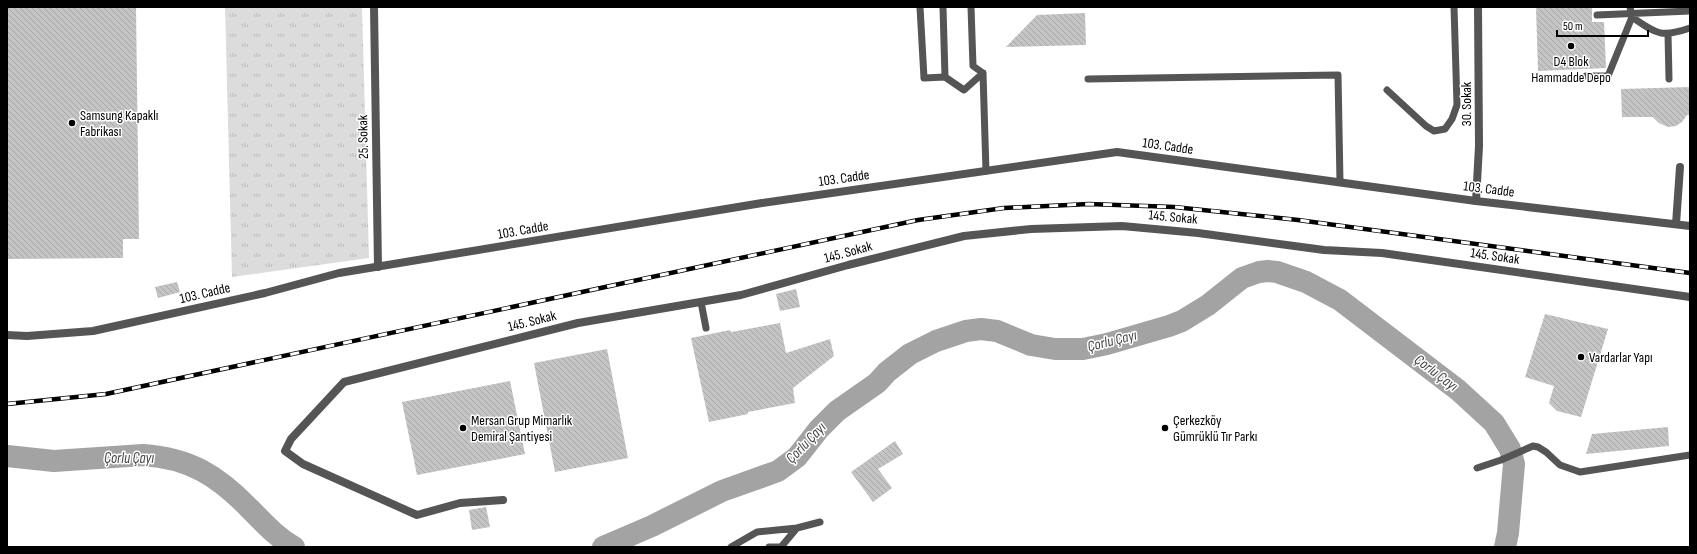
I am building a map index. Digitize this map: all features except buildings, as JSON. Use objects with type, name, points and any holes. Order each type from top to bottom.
[{"type":"street","name":"25. Sokak","points":[[374,7],[378,267]]},
{"type":"street","name":"30. Sokak","points":[[1476,201],[1479,146],[1478,7]]},
{"type":"street","name":"103. Cadde","points":[[7,336],[93,331],[265,293],[339,273],[762,203],[1117,152],[1476,201],[1690,226]]},
{"type":"street","points":[[1676,224],[1680,167]]},
{"type":"street","name":"145. Sokak","points":[[503,500],[460,503],[417,515],[303,464],[285,452],[291,439],[344,382],[578,323],[741,295],[848,265],[964,236],[1031,229],[1122,226],[1198,233],[1324,250],[1382,253],[1690,297]]},
{"type":"lane","points":[[920,7],[924,78],[945,77],[964,90],[982,73]]},
{"type":"lane","points":[[943,7],[945,77]]},
{"type":"lane","points":[[971,7],[973,66],[982,73],[986,171]]},
{"type":"lane","points":[[1387,90],[1426,126],[1434,131],[1445,129],[1452,119],[1457,104],[1454,7]]},
{"type":"lane","points":[[1597,15],[1631,12],[1690,11]]},
{"type":"lane","points":[[1631,12],[1654,32],[1668,34],[1690,28]]},
{"type":"lane","points":[[1586,76],[1608,76],[1631,12]]},
{"type":"lane","points":[[1668,34],[1669,79]]},
{"type":"lane","points":[[1088,80],[1338,75],[1340,182]]},
{"type":"lane","points":[[701,302],[706,328]]},
{"type":"lane","points":[[1477,468],[1501,460],[1533,446],[1546,452],[1560,465],[1580,472],[1690,455]]},
{"type":"lane","points":[[731,547],[757,532],[797,528],[820,522]]},
{"type":"lane","points":[[769,547],[781,547],[797,528]]},
{"type":"green space","points":[[225,7],[362,7],[369,258],[232,277]]},
{"type":"waterway","name":"Çorlu Çayı","points":[[603,547],[652,526],[722,491],[778,471],[797,457],[819,429],[837,411],[877,383],[887,372],[910,354],[936,341],[966,331],[981,329],[997,331],[1031,345],[1055,349],[1083,349],[1107,344],[1182,321],[1208,305],[1242,278],[1259,272],[1268,271],[1277,272],[1306,282],[1340,300],[1458,390],[1494,423],[1510,449],[1514,464],[1508,533],[1505,547]]},
{"type":"waterway","name":"Çorlu Çayı","points":[[7,456],[54,461],[143,455],[175,460],[189,465],[214,478],[238,497],[265,525],[294,547]]},
{"type":"railway","points":[[7,404],[106,394],[918,220],[1004,208],[1089,204],[1174,207],[1298,220],[1690,273]]},
{"type":"place","name":"D4 Blok Hammadde Depo","points":[[1571,46]]},
{"type":"place","name":"Samsung Kapaklı Fabrikası","points":[[72,123]]},
{"type":"place","name":"Vardarlar Yapı","points":[[1581,357]]},
{"type":"place","name":"Mersan Grup Mimarlık Demiral Şantiyesi","points":[[463,428]]},
{"type":"place","name":"Çerkezköy Gümrüklü Tır Parkı","points":[[1165,428]]}]
